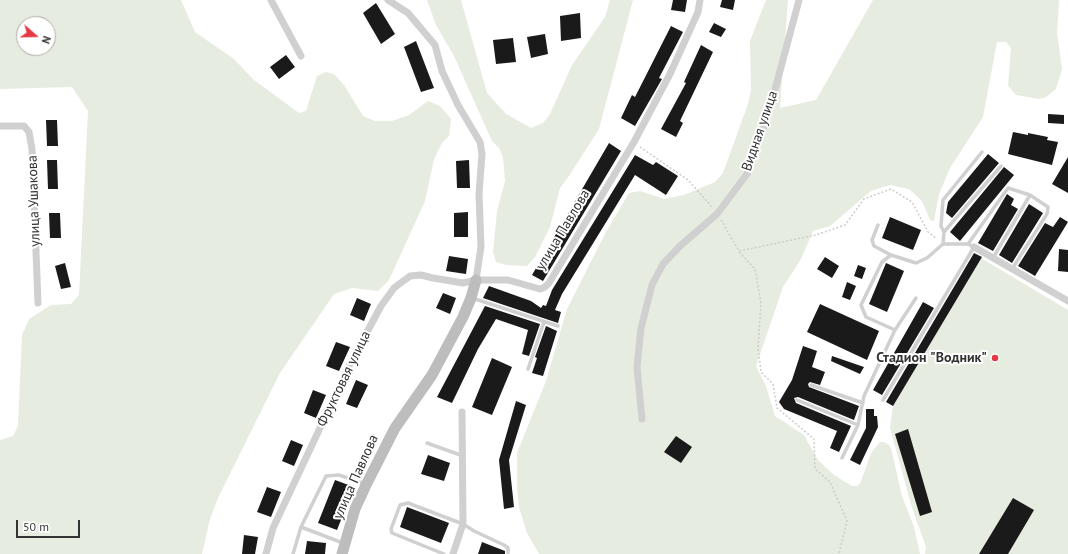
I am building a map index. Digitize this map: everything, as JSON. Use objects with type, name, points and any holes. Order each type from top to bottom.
[{"type":"street","points":[[272,0],[301,56]]},
{"type":"street","points":[[388,0],[408,13],[435,45],[442,70],[458,105],[480,142],[482,154],[479,194],[481,247],[476,280]]},
{"type":"street","name":"улица Павлова","points":[[343,549],[355,509],[366,485],[395,428],[432,375],[471,298],[476,280],[508,280],[540,289],[549,283],[634,142],[670,74],[698,12],[700,0]]},
{"type":"street","name":"Видная улица","points":[[642,420],[637,367],[644,313],[652,285],[663,264],[680,246],[717,214],[747,174],[769,112],[799,0]]},
{"type":"street","name":"улица Ушакова","points":[[0,126],[24,126],[29,132],[32,149],[38,303]]},
{"type":"street","points":[[971,245],[1068,302]]},
{"type":"street","name":"Фруктовая улица","points":[[266,554],[273,528],[351,362],[381,306],[394,288],[410,276],[421,274],[433,278],[463,283],[476,280]]},
{"type":"street","points":[[453,554],[463,524],[462,412]]},
{"type":"lane","points":[[943,244],[944,232],[941,226],[941,215],[943,200],[982,152]]},
{"type":"lane","points":[[944,232],[1001,166]]},
{"type":"lane","points":[[883,400],[971,245],[1008,188],[1030,195],[1048,207],[1047,214],[1012,269]]},
{"type":"lane","points":[[993,258],[1030,195]]},
{"type":"lane","points":[[878,225],[872,240],[874,246],[891,255],[916,264],[927,258],[943,244],[971,245]]},
{"type":"lane","points":[[891,255],[882,262],[861,305],[866,317],[895,330]]},
{"type":"lane","points":[[471,298],[558,326]]},
{"type":"lane","points":[[842,458],[858,425],[864,396],[895,330],[916,298]]},
{"type":"lane","points":[[528,369],[544,322]]},
{"type":"lane","points":[[811,385],[863,403]]},
{"type":"lane","points":[[798,400],[858,425]]},
{"type":"lane","points":[[427,443],[463,456]]},
{"type":"lane","points":[[293,554],[301,527],[326,476],[339,475],[366,485]]},
{"type":"lane","points":[[444,554],[392,534],[391,529],[400,505],[408,503],[463,524],[474,531],[504,545],[508,548],[508,554]]},
{"type":"lane","points":[[301,527],[343,549]]},
{"type":"path","points":[[634,142],[688,180],[717,214],[739,251],[816,234],[845,225],[864,199],[890,189],[912,202],[928,232],[943,244]]},
{"type":"shaded area","points":[[0,0],[181,0],[195,32],[234,59],[254,80],[299,113],[306,111],[317,76],[326,72],[334,74],[344,85],[363,116],[375,121],[392,121],[409,115],[428,101],[440,106],[451,119],[449,136],[442,143],[434,159],[425,201],[389,280],[378,291],[352,288],[334,294],[280,373],[218,498],[210,519],[202,554],[0,554],[0,440],[13,436],[18,426],[22,335],[29,319],[51,305],[71,304],[79,295],[88,111],[72,87],[0,89]]},
{"type":"shaded area","points":[[427,0],[461,0],[487,93],[506,114],[531,128],[543,123],[550,114],[572,65],[605,17],[610,0],[633,0],[599,129],[560,188],[550,227],[535,257],[527,266],[507,265],[496,262],[493,252],[497,211],[505,181],[503,157],[499,148],[492,141],[454,56],[436,25]]},
{"type":"shaded area","points":[[766,0],[788,0],[780,108],[816,100],[873,0],[1059,0],[1057,33],[1062,69],[1056,89],[1046,97],[1039,99],[1016,95],[1008,86],[1011,48],[1006,42],[997,42],[983,117],[950,168],[939,194],[934,221],[930,220],[922,201],[909,189],[890,185],[871,191],[830,226],[813,231],[801,259],[783,287],[756,366],[766,386],[775,416],[804,435],[818,460],[834,475],[852,486],[857,486],[860,484],[871,453],[880,442],[884,442],[889,445],[902,496],[914,527],[920,554],[539,554],[527,533],[519,507],[517,488],[517,453],[546,381],[567,309],[606,232],[629,193],[640,191],[664,199],[684,195],[715,182],[723,173],[748,104],[751,90],[750,41]]},
{"type":"shaded area","name":"Стадион \"Водник\"","points":[[981,258],[1068,310],[1068,554],[925,554],[926,547],[912,508],[890,428],[893,406]]},
{"type":"building","points":[[673,0],[687,0],[685,12],[671,10]]},
{"type":"building","points":[[722,0],[735,0],[733,10],[720,7]]},
{"type":"building","points":[[376,3],[395,34],[381,44],[363,13]]},
{"type":"building","points":[[580,13],[581,38],[561,41],[560,16]]},
{"type":"building","points":[[714,23],[726,29],[721,37],[709,32]]},
{"type":"building","points":[[671,26],[683,32],[659,78],[662,79],[635,126],[621,118],[632,95],[635,97]]},
{"type":"building","points":[[545,34],[548,54],[531,58],[527,37]]},
{"type":"building","points":[[513,38],[516,62],[496,64],[493,40]]},
{"type":"building","points":[[416,41],[434,88],[421,92],[404,47]]},
{"type":"building","points":[[701,45],[713,52],[680,121],[683,123],[676,137],[661,129],[686,83],[684,82]]},
{"type":"building","points":[[286,55],[295,67],[279,79],[270,67]]},
{"type":"building","points":[[1048,114],[1064,115],[1064,124],[1048,123]]},
{"type":"building","points":[[46,120],[57,120],[58,146],[47,146]]},
{"type":"building","points":[[1013,132],[1048,137],[1047,140],[1058,142],[1052,165],[1008,154]]},
{"type":"building","points":[[609,143],[621,151],[543,281],[532,275]]},
{"type":"building","points":[[988,154],[999,163],[952,218],[946,213],[948,202]]},
{"type":"building","points":[[635,155],[653,165],[656,162],[678,176],[666,195],[635,175],[562,294],[555,310],[561,312],[558,323],[483,298],[489,286],[531,301],[541,308],[543,305],[546,306],[552,290]]},
{"type":"building","points":[[1068,157],[1068,193],[1052,184]]},
{"type":"building","points":[[47,160],[57,160],[58,189],[48,189]]},
{"type":"building","points":[[469,160],[470,188],[457,188],[456,161]]},
{"type":"building","points":[[1004,167],[1014,175],[960,241],[950,232]]},
{"type":"building","points":[[1007,194],[1014,199],[1011,205],[1018,209],[993,251],[978,243]]},
{"type":"building","points":[[1029,204],[1043,213],[1012,263],[999,255]]},
{"type":"building","points":[[468,212],[468,237],[454,237],[454,213]]},
{"type":"building","points":[[49,213],[60,213],[61,238],[50,238]]},
{"type":"building","points":[[890,217],[921,230],[913,250],[882,238]]},
{"type":"building","points":[[1060,217],[1068,222],[1035,276],[1018,266],[1045,223],[1053,227]]},
{"type":"building","points":[[1059,249],[1068,250],[1068,272],[1058,271]]},
{"type":"building","points":[[974,253],[982,257],[893,406],[886,402]]},
{"type":"building","points":[[449,256],[468,259],[466,274],[446,271]]},
{"type":"building","points":[[825,257],[839,266],[832,278],[817,269]]},
{"type":"building","points":[[65,263],[71,287],[61,289],[55,266]]},
{"type":"building","points":[[886,263],[904,271],[887,312],[869,304]]},
{"type":"building","points":[[858,265],[866,268],[862,279],[854,276]]},
{"type":"building","points":[[847,282],[856,286],[850,300],[842,297]]},
{"type":"building","points":[[443,293],[456,298],[450,314],[436,308]]},
{"type":"building","points":[[357,298],[371,304],[364,321],[350,315]]},
{"type":"building","points":[[923,302],[934,308],[882,395],[873,390]]},
{"type":"building","points":[[820,304],[879,331],[867,360],[807,332]]},
{"type":"building","points":[[485,306],[540,324],[529,356],[522,354],[528,330],[496,319],[478,349],[452,403],[437,397]]},
{"type":"building","points":[[546,326],[557,331],[543,376],[532,373],[537,358],[535,357]]},
{"type":"building","points":[[336,342],[350,347],[339,371],[326,366]]},
{"type":"building","points":[[803,346],[817,351],[812,367],[825,372],[820,385],[810,382],[808,384],[809,387],[859,406],[854,420],[798,397],[794,398],[796,403],[851,426],[839,452],[830,448],[837,431],[784,409],[779,402],[792,380]]},
{"type":"building","points":[[832,356],[864,367],[860,374],[831,361]]},
{"type":"building","points":[[492,358],[512,367],[492,415],[472,407]]},
{"type":"building","points":[[356,380],[368,385],[357,408],[346,404]]},
{"type":"building","points":[[313,390],[326,395],[316,418],[304,413]]},
{"type":"building","points":[[516,401],[526,405],[509,460],[514,507],[504,509],[499,460]]},
{"type":"building","points":[[866,409],[874,409],[874,416],[877,416],[878,427],[860,465],[850,460],[866,428]]},
{"type":"building","points":[[908,429],[932,512],[920,516],[895,434]]},
{"type":"building","points":[[676,436],[692,447],[681,463],[664,452]]},
{"type":"building","points":[[291,440],[303,445],[294,466],[282,461]]},
{"type":"building","points":[[428,455],[450,463],[444,481],[421,474]]},
{"type":"building","points":[[335,480],[354,487],[337,530],[318,523]]},
{"type":"building","points":[[267,487],[281,492],[271,517],[257,512]]},
{"type":"building","points":[[1013,498],[1034,510],[1008,554],[979,554]]},
{"type":"building","points":[[407,507],[449,523],[441,543],[400,527]]},
{"type":"building","points":[[244,535],[258,537],[255,554],[242,554]]},
{"type":"building","points":[[307,541],[326,543],[325,554],[305,554]]},
{"type":"building","points":[[482,542],[505,551],[505,554],[478,554]]},
{"type":"place","name":"Стадион \"Водник\"","points":[[995,358]]}]
